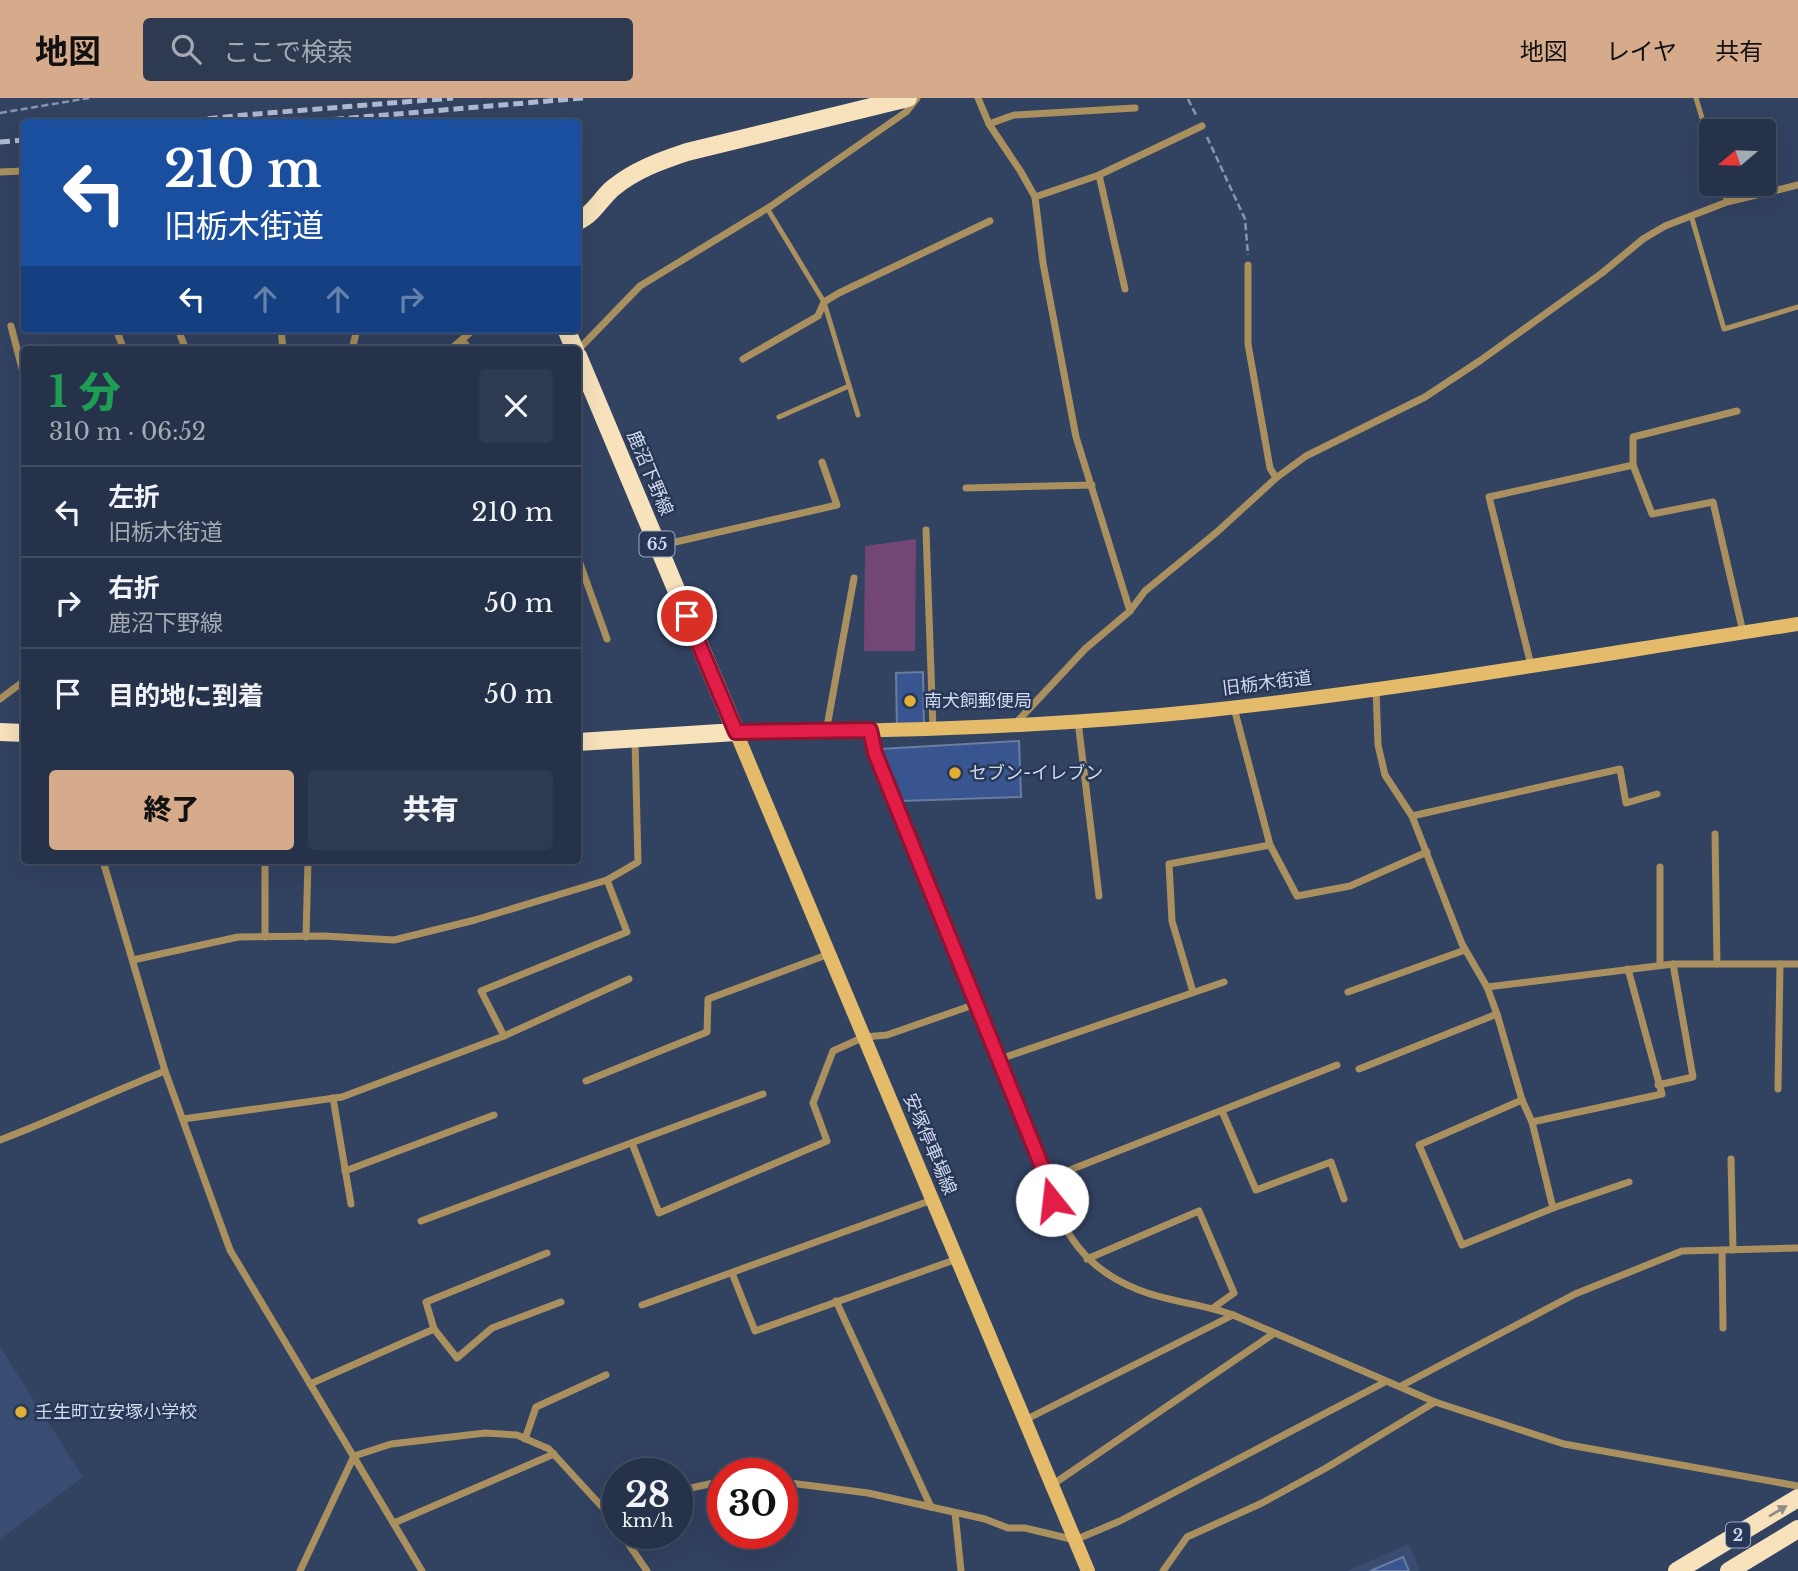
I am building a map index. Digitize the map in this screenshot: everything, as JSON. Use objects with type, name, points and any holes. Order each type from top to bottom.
[{"type":"main road","points":[[581,219],[630,175],[655,162],[908,98]]},
{"type":"main road","name":"鹿沼下野線","points":[[581,362],[736,732]]},
{"type":"main road","points":[[0,732],[21,733]]},
{"type":"main road","points":[[581,742],[736,732]]},
{"type":"main road","name":"2","points":[[1677,1571],[1798,1498]]},
{"type":"main road","name":"2","points":[[1730,1571],[1798,1530]]},
{"type":"street","points":[[581,348],[640,286],[766,208],[906,112],[917,98]]},
{"type":"street","points":[[978,98],[989,124],[1035,197],[1043,263],[1076,437],[1130,611]]},
{"type":"street","points":[[989,124],[1014,114],[1135,108]]},
{"type":"street","points":[[1035,197],[1099,175],[1202,126]]},
{"type":"street","points":[[0,172],[21,171]]},
{"type":"street","points":[[1099,175],[1125,289]]},
{"type":"street","points":[[1012,726],[1085,649],[1130,611],[1144,591],[1217,532],[1276,478],[1306,456],[1425,397],[1602,273],[1643,239],[1691,215],[1727,202],[1798,185]]},
{"type":"street","points":[[743,359],[818,316],[824,302],[839,293],[990,221]]},
{"type":"street","points":[[1248,265],[1248,344],[1270,468],[1276,478]]},
{"type":"street","points":[[11,326],[21,364]]},
{"type":"street","points":[[455,346],[470,333]]},
{"type":"street","points":[[462,340],[467,346]]},
{"type":"street","points":[[1737,411],[1633,437],[1633,465],[1652,514],[1713,502],[1743,632]]},
{"type":"street","points":[[658,546],[837,505],[822,462]]},
{"type":"street","points":[[1531,665],[1489,497],[1633,465]]},
{"type":"street","points":[[966,488],[1092,485]]},
{"type":"street","points":[[926,530],[933,729]]},
{"type":"street","points":[[581,566],[607,639]]},
{"type":"street","points":[[826,733],[854,578]]},
{"type":"street","name":"旧栃木街道","points":[[736,732],[826,733],[1012,726],[1234,707],[1376,689],[1798,624]]},
{"type":"street","points":[[0,699],[21,683]]},
{"type":"street","points":[[1376,689],[1378,745],[1385,775],[1412,816],[1465,950],[1487,987],[1522,1100],[1532,1122],[1553,1208]]},
{"type":"street","points":[[1234,707],[1270,845],[1297,896],[1350,886],[1427,852]]},
{"type":"street","points":[[1079,721],[1099,896]]},
{"type":"street","points":[[870,730],[875,753],[1000,1059],[1047,1179],[1052,1200],[1064,1226],[1095,1266],[1140,1290],[1233,1315],[1436,1402],[1564,1444],[1798,1486]]},
{"type":"street","name":"安塚停車場線","points":[[736,732],[1088,1571]]},
{"type":"street","points":[[133,960],[238,937],[306,936],[394,940],[475,920],[607,880],[638,862],[635,740]]},
{"type":"street","points":[[1412,816],[1620,769],[1626,803],[1657,794]]},
{"type":"street","points":[[1715,834],[1717,964]]},
{"type":"street","points":[[1193,992],[1172,921],[1169,864],[1270,845]]},
{"type":"street","points":[[104,864],[165,1071],[230,1250],[422,1571]]},
{"type":"street","points":[[265,864],[265,937]]},
{"type":"street","points":[[306,936],[308,864]]},
{"type":"street","points":[[1660,867],[1660,965]]},
{"type":"street","points":[[503,1036],[481,991],[627,932],[607,880]]},
{"type":"street","points":[[1348,992],[1465,950]]},
{"type":"street","points":[[586,1082],[707,1032],[708,999],[829,954]]},
{"type":"street","points":[[1658,1086],[1693,1077],[1673,964]]},
{"type":"street","points":[[1487,987],[1673,964],[1798,964]]},
{"type":"street","points":[[1778,1089],[1780,964]]},
{"type":"street","points":[[1532,1122],[1662,1094],[1628,969]]},
{"type":"street","points":[[183,1119],[333,1098],[503,1036],[629,979]]},
{"type":"street","points":[[1000,1059],[1224,982]]},
{"type":"street","points":[[632,1143],[659,1213],[827,1140],[813,1102],[833,1051],[864,1037],[887,1035],[976,1004]]},
{"type":"street","points":[[1359,1069],[1497,1014]]},
{"type":"street","points":[[1047,1179],[1337,1065]]},
{"type":"street","points":[[0,1140],[51,1121],[165,1071]]},
{"type":"street","points":[[421,1221],[763,1094]]},
{"type":"street","points":[[333,1098],[351,1205]]},
{"type":"street","points":[[1522,1100],[1419,1145],[1462,1245],[1553,1208],[1629,1182]]},
{"type":"street","points":[[1222,1111],[1256,1190],[1331,1163],[1343,1199]]},
{"type":"street","points":[[345,1171],[494,1115]]},
{"type":"street","points":[[1731,1159],[1733,1250]]},
{"type":"street","points":[[642,1305],[932,1200]]},
{"type":"street","points":[[1087,1259],[1199,1211],[1234,1293],[1213,1308]]},
{"type":"street","points":[[1401,1386],[1575,1294],[1682,1251],[1798,1248]]},
{"type":"street","points":[[1722,1250],[1723,1328]]},
{"type":"street","points":[[547,1253],[426,1302],[434,1329],[457,1358],[492,1328],[561,1302]]},
{"type":"street","points":[[732,1273],[755,1331],[957,1259]]},
{"type":"street","points":[[836,1301],[931,1507]]},
{"type":"street","points":[[1025,1420],[1233,1315]]},
{"type":"street","points":[[310,1384],[434,1329]]},
{"type":"street","points":[[1052,1485],[1273,1334]]},
{"type":"street","points":[[525,1438],[536,1407],[606,1375]]},
{"type":"street","points":[[798,1484],[867,1493],[985,1519],[1008,1528],[1025,1528],[1075,1540],[1120,1521],[1385,1382]]},
{"type":"street","points":[[1163,1571],[1187,1537],[1262,1503],[1436,1402]]},
{"type":"street","points":[[300,1571],[354,1456],[391,1444],[471,1435],[517,1435],[549,1449],[602,1507]]},
{"type":"street","points":[[394,1523],[554,1454]]},
{"type":"street","points":[[955,1513],[961,1571]]},
{"type":"street","points":[[632,1549],[647,1571]]},
{"type":"lane","points":[[1696,98],[1702,119]]},
{"type":"lane","points":[[1725,196],[1727,202]]},
{"type":"lane","points":[[766,208],[824,302],[858,415]]},
{"type":"lane","points":[[1691,215],[1724,329],[1798,307]]},
{"type":"lane","points":[[779,417],[849,386]]},
{"type":"path","points":[[0,113],[89,98]]},
{"type":"path","points":[[1188,99],[1245,219],[1248,265]]},
{"type":"shaded area","points":[[916,539],[915,651],[864,651],[865,546]]},
{"type":"shaded area","name":"壬生町立安塚小学校","points":[[0,1347],[83,1477],[0,1539]]},
{"type":"shaded area","points":[[1409,1544],[1420,1571],[1347,1571]]},
{"type":"building","name":"南犬飼郵便局","points":[[923,672],[924,728],[897,730],[896,673]]},
{"type":"building","name":"セブン-イレブン","points":[[1019,741],[1021,797],[902,801],[881,749]]},
{"type":"building","points":[[1403,1557],[1409,1571],[1370,1571]]},
{"type":"railway","points":[[206,119],[453,98]]},
{"type":"railway","points":[[339,119],[583,98]]},
{"type":"railway","points":[[0,142],[21,140]]},
{"type":"place","name":"南犬飼郵便局","points":[[910,701]]},
{"type":"place","name":"セブン-イレブン","points":[[955,773]]},
{"type":"place","name":"壬生町立安塚小学校","points":[[21,1412]]},
{"type":"route","points":[[687,616],[736,732],[826,733],[870,730],[875,753],[943,926],[1000,1059],[1047,1179],[1052,1200]]}]
